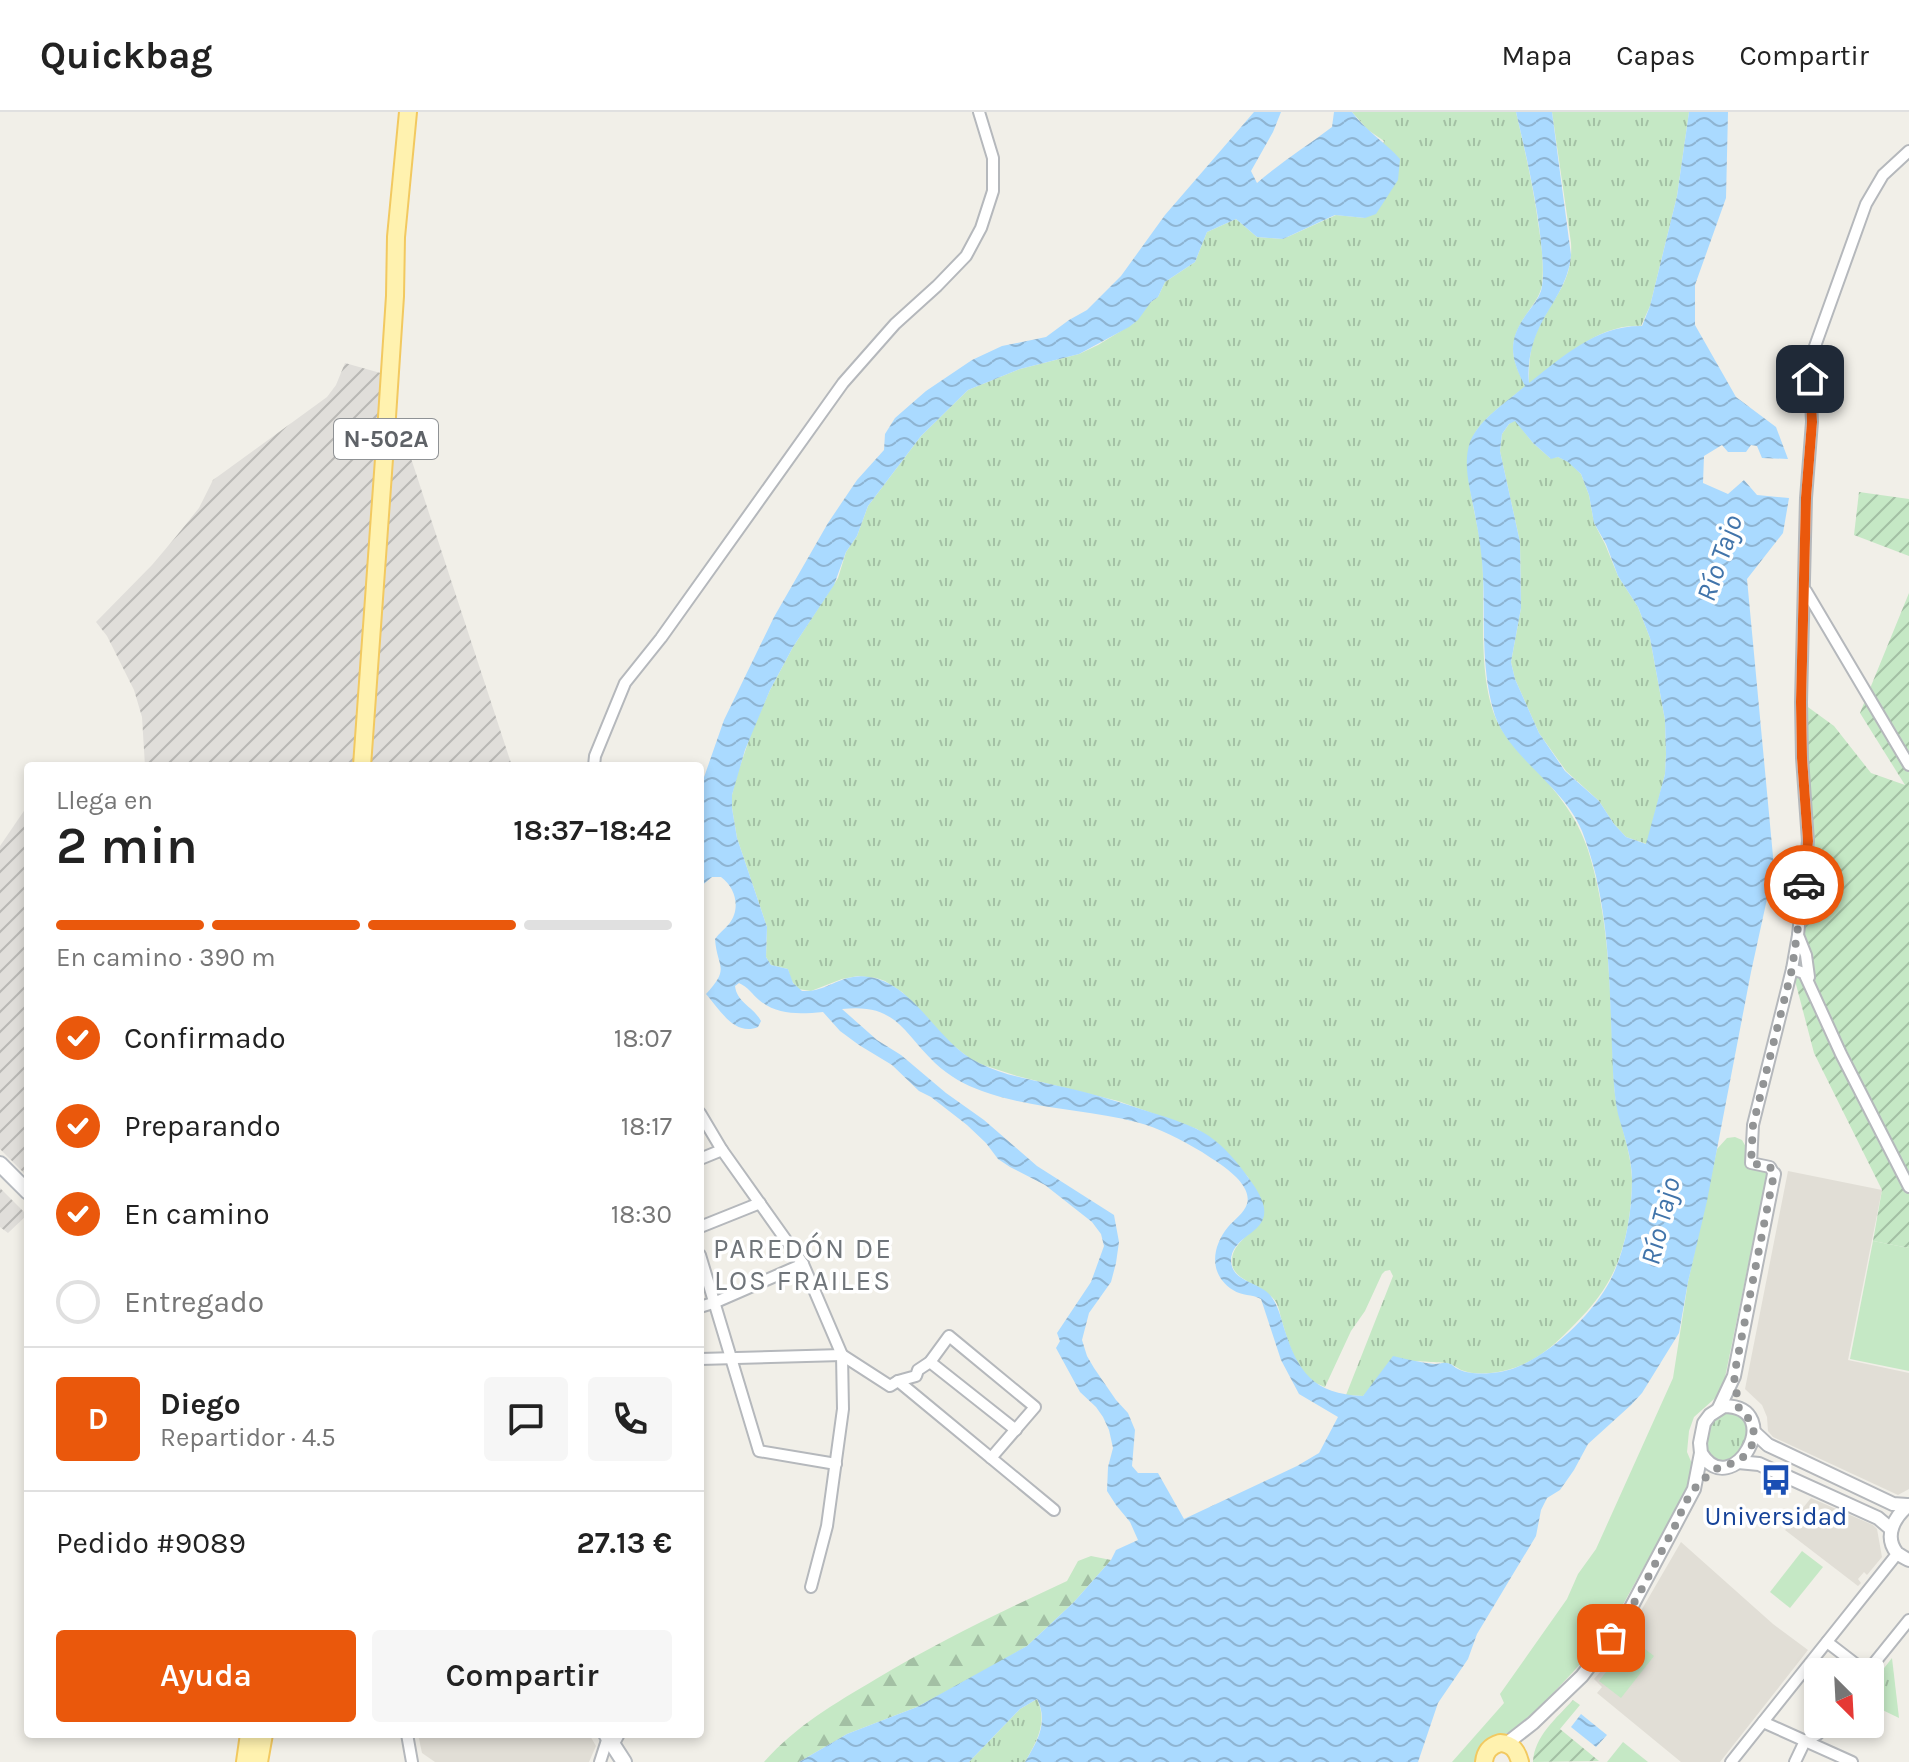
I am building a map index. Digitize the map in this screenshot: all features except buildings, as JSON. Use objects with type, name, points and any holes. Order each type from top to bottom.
[{"type":"main road","name":"N-502A","points":[[362,762],[395,296],[396,237],[408,112]]},
{"type":"main road","points":[[0,1164],[24,1188]]},
{"type":"main road","points":[[245,1762],[248,1738]]},
{"type":"main road","points":[[259,1762],[263,1738]]},
{"type":"main road","points":[[1484,1762],[1488,1749],[1493,1745],[1515,1753]]},
{"type":"street","points":[[594,762],[625,683],[661,638],[807,432],[843,383],[895,324],[966,256],[981,228],[993,191],[993,158],[979,112]]},
{"type":"street","points":[[1515,1753],[1533,1723],[1582,1676],[1625,1619],[1694,1489],[1704,1423],[1719,1408],[1734,1376],[1774,1174],[1770,1167],[1751,1163],[1753,1125],[1792,969],[1803,903],[1808,841],[1801,702],[1806,498],[1812,422],[1810,379],[1814,349],[1866,204],[1883,175],[1909,151]]},
{"type":"street","points":[[1805,589],[1909,765]]},
{"type":"street","points":[[1798,935],[1806,955],[1809,983]]},
{"type":"street","points":[[1792,969],[1804,973],[1841,1054],[1909,1187]]},
{"type":"street","points":[[704,1120],[803,1264],[842,1355],[843,1409],[836,1464],[827,1526],[811,1587]]},
{"type":"street","points":[[704,1157],[722,1150]]},
{"type":"street","points":[[704,1225],[760,1203]]},
{"type":"street","points":[[704,1306],[803,1264]]},
{"type":"street","points":[[704,1267],[759,1451],[836,1464]]},
{"type":"street","points":[[704,1359],[842,1355],[890,1386],[916,1376],[949,1336],[1035,1407],[991,1458]]},
{"type":"street","points":[[930,1362],[1016,1430]]},
{"type":"street","points":[[1734,1376],[1739,1409]]},
{"type":"street","points":[[898,1381],[1054,1510]]},
{"type":"street","points":[[1719,1408],[1731,1406],[1747,1415],[1754,1432],[1768,1445],[1893,1504],[1908,1505]]},
{"type":"street","points":[[1701,1453],[1706,1461],[1719,1467],[1729,1466],[1738,1462],[1750,1448],[1754,1432]]},
{"type":"street","points":[[1738,1462],[1759,1464],[1878,1518],[1891,1529]]},
{"type":"street","points":[[1694,1489],[1719,1467]]},
{"type":"street","points":[[1731,1762],[1827,1642],[1903,1557],[1892,1541],[1891,1529],[1896,1516],[1908,1505]]},
{"type":"street","points":[[1878,1658],[1909,1620]]},
{"type":"street","points":[[1827,1642],[1848,1658]]},
{"type":"street","points":[[1763,1722],[1852,1762]]},
{"type":"street","points":[[408,1738],[412,1762]]},
{"type":"street","points":[[1795,1762],[1805,1741],[1811,1738]]},
{"type":"street","points":[[600,1762],[614,1747]]},
{"type":"shaded area","points":[[345,363],[384,374],[354,762],[145,762],[142,717],[134,690],[107,636],[96,622],[174,539],[199,508],[213,480],[327,397]]},
{"type":"shaded area","points":[[394,434],[405,440],[511,762],[371,762]]},
{"type":"shaded area","points":[[24,811],[24,1173],[0,1149],[0,846]]},
{"type":"shaded area","points":[[1788,1171],[1882,1190],[1848,1360],[1909,1373],[1909,1489],[1898,1495],[1773,1437],[1768,1431],[1762,1405],[1745,1389]]},
{"type":"shaded area","points":[[0,1188],[24,1212],[24,1218],[8,1233],[0,1227]]},
{"type":"shaded area","points":[[1811,1498],[1877,1529],[1882,1557],[1867,1575],[1864,1572],[1858,1579],[1861,1583],[1858,1586],[1785,1530]]},
{"type":"shaded area","points":[[1681,1542],[1773,1624],[1808,1650],[1720,1762],[1681,1762],[1597,1693],[1602,1687],[1594,1679],[1624,1640]]},
{"type":"shaded area","points":[[419,1738],[591,1738],[596,1746],[589,1762],[435,1762],[422,1753]]},
{"type":"green space","points":[[1352,112],[1516,112],[1537,214],[1543,278],[1538,296],[1521,322],[1514,340],[1516,366],[1526,386],[1480,426],[1468,454],[1469,482],[1482,555],[1484,663],[1491,705],[1498,723],[1565,804],[1588,850],[1606,937],[1615,1096],[1632,1179],[1626,1233],[1613,1273],[1593,1304],[1551,1347],[1520,1366],[1493,1373],[1471,1373],[1448,1363],[1414,1361],[1363,1396],[1346,1395],[1393,1276],[1390,1270],[1382,1274],[1325,1387],[1310,1379],[1293,1354],[1277,1304],[1265,1291],[1242,1278],[1232,1266],[1234,1251],[1264,1213],[1248,1177],[1218,1144],[1197,1129],[1118,1101],[980,1064],[949,1042],[902,992],[885,981],[858,976],[811,991],[798,989],[788,969],[771,965],[766,957],[767,927],[737,838],[732,808],[737,775],[770,690],[793,647],[838,578],[846,552],[857,536],[868,506],[921,436],[968,390],[1020,369],[1079,354],[1134,323],[1158,297],[1165,282],[1195,262],[1207,232],[1236,219],[1257,237],[1283,239],[1336,215],[1365,218],[1384,141],[1368,130]]},
{"type":"green space","points":[[1552,112],[1689,112],[1677,196],[1650,306],[1641,326],[1611,330],[1596,337],[1567,354],[1529,384],[1534,339],[1564,283],[1571,258]]},
{"type":"green space","points":[[1515,420],[1550,458],[1558,457],[1569,462],[1581,474],[1594,523],[1618,576],[1638,607],[1650,638],[1665,720],[1666,754],[1665,774],[1647,844],[1626,837],[1599,801],[1566,771],[1539,733],[1515,679],[1511,662],[1521,608],[1520,542],[1500,451],[1502,434]]},
{"type":"green space","points":[[1859,492],[1909,499],[1909,556],[1854,535]]},
{"type":"green space","points":[[1909,593],[1909,1248],[1873,1241],[1882,1190],[1814,1053],[1792,969],[1808,841],[1801,702],[1834,726],[1871,773],[1905,785],[1860,713]]},
{"type":"green space","points":[[1727,1138],[1742,1140],[1750,1154],[1769,1164],[1722,1392],[1694,1417],[1689,1431],[1687,1452],[1695,1471],[1694,1477],[1601,1640],[1537,1710],[1495,1740],[1480,1762],[1452,1762],[1504,1703],[1500,1694],[1567,1599],[1578,1574],[1596,1549],[1673,1378],[1688,1282],[1717,1149]]},
{"type":"green space","points":[[1873,1241],[1909,1248],[1909,1371],[1850,1359]]},
{"type":"green space","points":[[1722,1410],[1736,1411],[1745,1421],[1748,1435],[1738,1453],[1720,1463],[1703,1447],[1709,1423]]},
{"type":"green space","points":[[1802,1551],[1823,1567],[1790,1608],[1770,1592]]},
{"type":"green space","points":[[1091,1556],[1111,1560],[1074,1602],[1027,1646],[917,1707],[847,1734],[799,1762],[764,1762],[803,1726],[831,1706],[899,1665],[1067,1581],[1078,1561]]},
{"type":"green space","points":[[1632,1639],[1654,1656],[1621,1698],[1599,1681]]},
{"type":"green space","points":[[1892,1658],[1899,1718],[1884,1711],[1884,1668]]},
{"type":"green space","points":[[1037,1699],[1041,1724],[1025,1762],[969,1762],[1020,1709]]},
{"type":"green space","points":[[1573,1700],[1580,1705],[1560,1729],[1599,1761],[1533,1762],[1542,1736]]},
{"type":"green space","points":[[1623,1742],[1648,1762],[1607,1762]]},
{"type":"water","name":"Río Tajo","points":[[1254,112],[1281,112],[1251,171],[1257,183],[1332,127],[1334,112],[1352,112],[1400,159],[1398,180],[1376,214],[1365,218],[1335,215],[1283,239],[1257,237],[1236,219],[1207,232],[1195,262],[1165,282],[1158,297],[1129,327],[1079,354],[1020,369],[968,390],[921,436],[868,506],[834,585],[793,647],[770,690],[745,750],[732,795],[732,808],[737,838],[767,927],[766,957],[771,965],[788,969],[793,983],[802,991],[812,991],[846,978],[866,976],[878,979],[905,995],[952,1044],[979,1063],[1006,1074],[1092,1094],[1167,1118],[1215,1140],[1250,1180],[1261,1198],[1264,1211],[1256,1229],[1233,1250],[1233,1268],[1241,1278],[1270,1295],[1302,1368],[1310,1378],[1332,1391],[1363,1396],[1393,1356],[1435,1364],[1447,1363],[1473,1373],[1516,1368],[1548,1350],[1578,1324],[1602,1295],[1615,1270],[1624,1245],[1632,1193],[1632,1171],[1615,1099],[1604,920],[1592,860],[1582,831],[1562,799],[1509,741],[1493,709],[1485,659],[1482,560],[1468,478],[1468,451],[1480,426],[1525,386],[1516,366],[1514,340],[1542,286],[1543,262],[1538,218],[1516,112],[1552,112],[1571,255],[1564,281],[1533,343],[1529,383],[1581,344],[1610,331],[1642,326],[1650,306],[1677,196],[1689,112],[1728,112],[1726,198],[1695,285],[1695,325],[1736,397],[1776,427],[1788,459],[1762,458],[1757,446],[1751,445],[1746,452],[1728,452],[1722,445],[1704,456],[1703,483],[1728,494],[1744,480],[1757,495],[1789,498],[1783,533],[1747,579],[1774,867],[1679,1333],[1642,1393],[1588,1444],[1560,1490],[1547,1498],[1541,1510],[1536,1536],[1477,1634],[1468,1659],[1438,1703],[1418,1762],[1025,1762],[1042,1724],[1037,1699],[1020,1709],[969,1762],[799,1762],[847,1734],[917,1707],[1027,1646],[1074,1602],[1116,1550],[1138,1540],[1130,1522],[1107,1491],[1113,1448],[1109,1430],[1096,1407],[1080,1392],[1056,1348],[1060,1341],[1057,1333],[1091,1282],[1104,1246],[1101,1234],[1092,1222],[1045,1185],[998,1159],[967,1125],[919,1091],[892,1065],[840,1031],[823,1012],[798,1013],[774,1009],[739,983],[735,986],[736,992],[761,1021],[758,1027],[742,1028],[722,1014],[706,994],[718,978],[721,967],[715,939],[733,918],[736,905],[730,887],[721,877],[712,877],[704,884],[704,777],[724,720],[774,617],[828,523],[857,480],[884,450],[885,434],[895,418],[926,391],[972,360],[1002,346],[1046,337],[1087,310],[1121,276],[1165,215]],"holes":[[[1515,421],[1551,459],[1558,457],[1581,474],[1594,523],[1618,576],[1638,607],[1650,638],[1665,720],[1666,754],[1665,774],[1646,844],[1626,837],[1599,801],[1565,771],[1539,733],[1515,679],[1511,662],[1521,608],[1520,542],[1500,451],[1502,434]],[[860,1008],[886,1015],[905,1030],[940,1068],[976,1089],[1020,1102],[1145,1125],[1194,1148],[1232,1173],[1243,1186],[1248,1200],[1244,1210],[1222,1235],[1216,1252],[1216,1269],[1225,1284],[1233,1290],[1261,1299],[1281,1360],[1299,1394],[1338,1417],[1319,1453],[1184,1519],[1158,1473],[1138,1473],[1132,1466],[1135,1430],[1128,1413],[1094,1368],[1082,1340],[1089,1313],[1111,1282],[1116,1263],[1119,1242],[1114,1215],[1037,1166],[984,1120],[877,1040],[842,1009]]]},
{"type":"water","points":[[1581,1714],[1607,1735],[1596,1747],[1571,1727]]},
{"type":"way so far","points":[[1611,1638],[1630,1611],[1694,1489],[1719,1467],[1738,1462],[1753,1440],[1752,1423],[1739,1409],[1734,1376],[1774,1174],[1770,1167],[1751,1163],[1753,1125],[1792,969],[1804,885]]},
{"type":"place","name":"Universidad","points":[[1776,1480]]},
{"type":"district","name":"PAREDÓN DE LOS FRAILES","points":[[803,1264]]},
{"type":"route","points":[[1804,885],[1808,841],[1801,702],[1806,498],[1812,422],[1810,379]]}]
